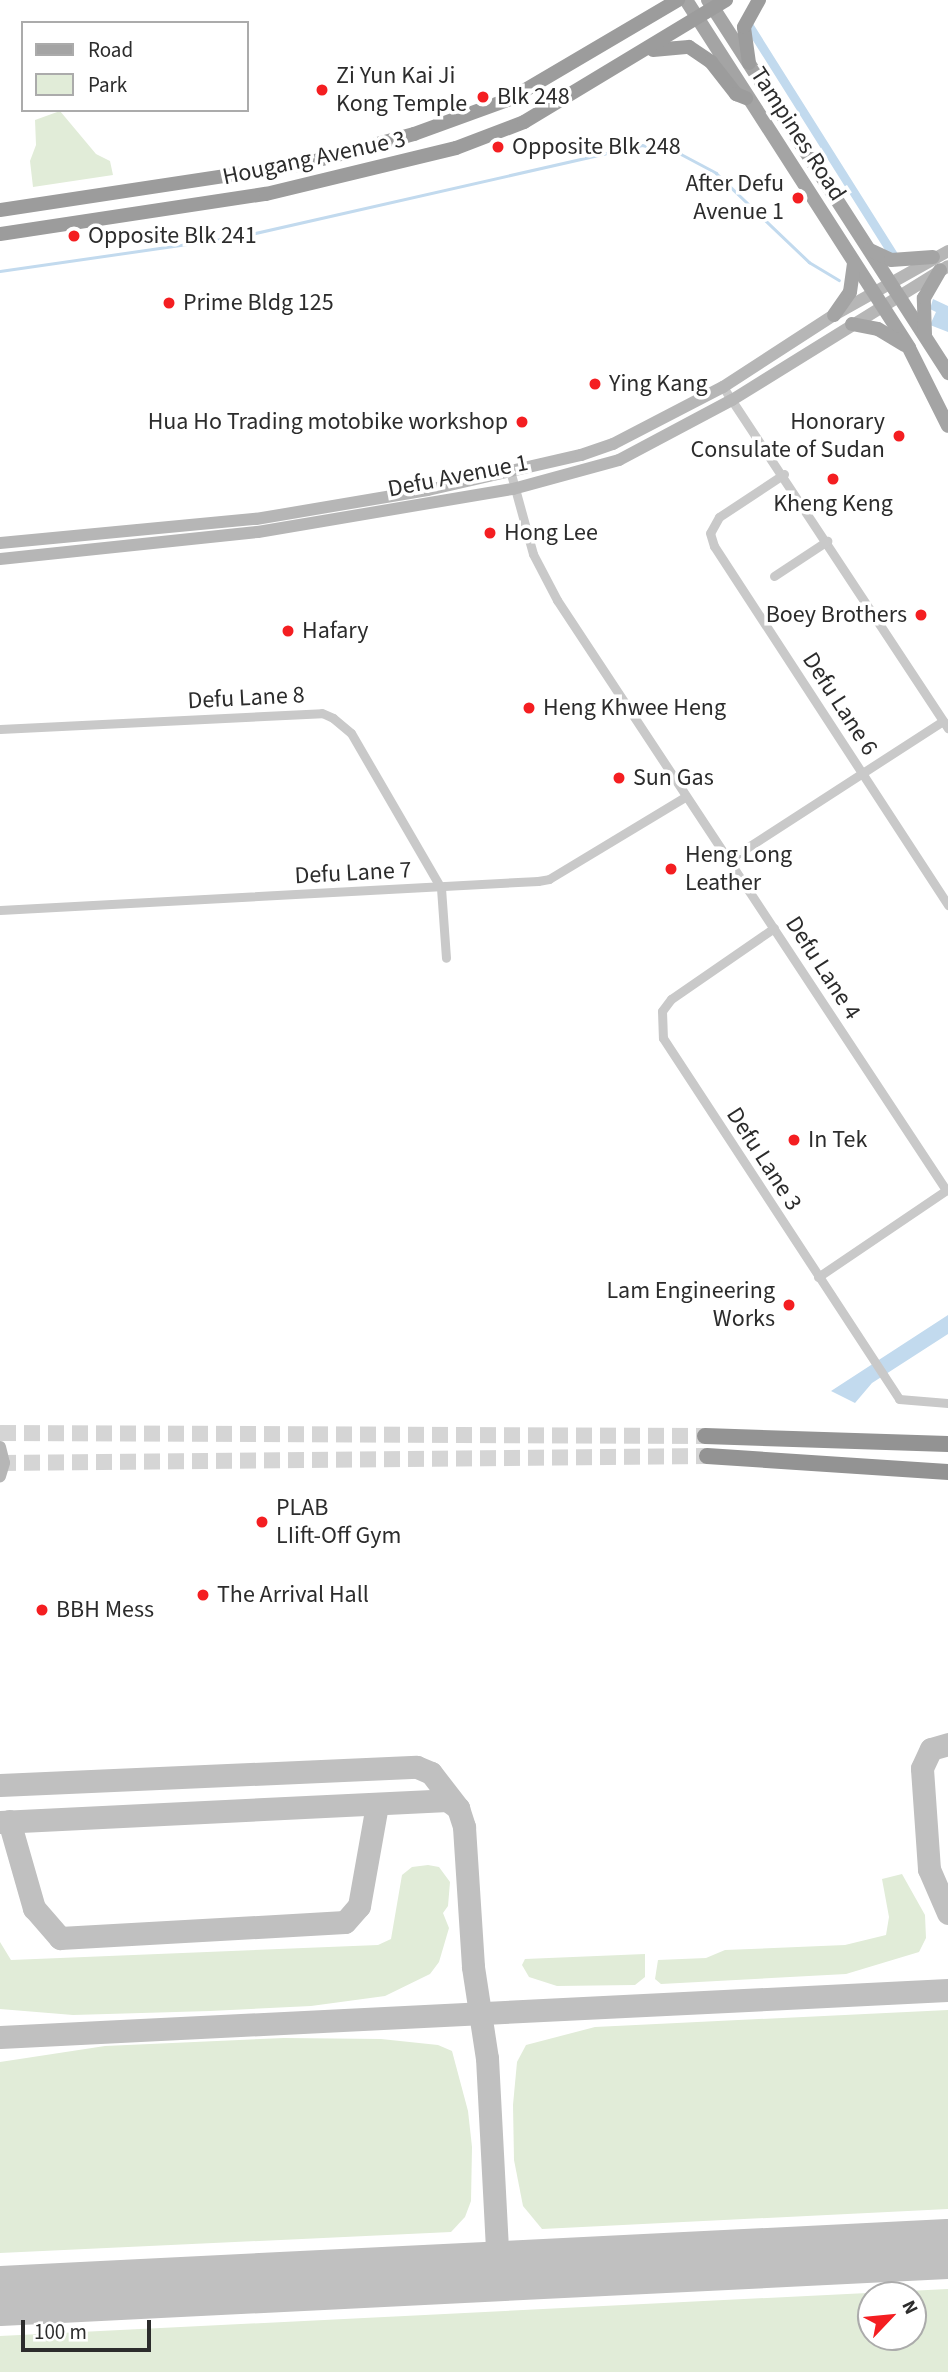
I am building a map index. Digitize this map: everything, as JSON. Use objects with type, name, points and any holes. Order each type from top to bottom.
[{"type":"highway","points":[[646,20],[663,0]]},
{"type":"highway","name":"Hougang Avenue 3","points":[[0,210],[304,164],[414,134],[510,99],[678,0]]},
{"type":"highway","points":[[749,64],[744,27],[759,0]]},
{"type":"highway","name":"Hougang Avenue 3","points":[[0,234],[131,217],[332,180],[423,158],[524,122],[698,18],[716,3]]},
{"type":"highway","points":[[641,52],[690,47],[711,62],[736,94],[746,98]]},
{"type":"highway","points":[[304,164],[313,174],[332,180]]},
{"type":"highway","points":[[705,1436],[948,1444]]},
{"type":"highway","points":[[707,1456],[948,1472]]},
{"type":"main road","name":"Tampines Road","points":[[686,0],[746,98],[909,348],[948,426]]},
{"type":"main road","name":"Tampines Road","points":[[716,3],[749,64],[948,373]]},
{"type":"main road","points":[[864,245],[891,260],[940,264]]},
{"type":"main road","points":[[926,341],[924,298],[948,251]]},
{"type":"main road","points":[[834,316],[850,292],[853,262]]},
{"type":"main road","points":[[873,292],[889,283],[940,264]]},
{"type":"main road","points":[[881,306],[940,264]]},
{"type":"main road","name":"Defu Avenue 1","points":[[0,543],[256,519],[511,474],[613,444],[723,387],[873,292]]},
{"type":"main road","name":"Defu Avenue 1","points":[[0,559],[258,532],[513,489],[619,460],[732,400],[881,306]]},
{"type":"main road","points":[[852,324],[878,329],[909,348]]},
{"type":"main road","points":[[0,1447],[4,1463],[0,1476]]},
{"type":"street","points":[[723,387],[784,474],[946,724],[728,860]]},
{"type":"street","name":"Defu Lane 4","points":[[511,474],[533,554],[557,600],[947,1190]]},
{"type":"street","name":"Defu Lane 6","points":[[784,474],[719,516],[710,533],[948,905]]},
{"type":"street","points":[[774,576],[827,541]]},
{"type":"street","name":"Defu Lane 8","points":[[0,729],[322,713],[351,733],[441,888]]},
{"type":"street","name":"Defu Lane 7","points":[[0,910],[441,888],[549,879],[685,797]]},
{"type":"street","points":[[441,888],[446,958]]},
{"type":"street","name":"Defu Lane 3","points":[[774,928],[671,999],[662,1011],[663,1038],[899,1399],[948,1402]]},
{"type":"street","points":[[818,1277],[947,1190]]},
{"type":"green space","points":[[61,112],[96,154],[110,161],[113,175],[33,187],[30,161],[36,145],[35,120]]},
{"type":"green space","points":[[412,1867],[439,1867],[450,1882],[448,1906],[443,1913],[449,1928],[439,1962],[430,1974],[385,1996],[311,2006],[210,2011],[73,2015],[0,2009],[0,1942],[11,1960],[378,1945],[391,1939],[402,1875]]},
{"type":"green space","points":[[902,1874],[925,1915],[926,1938],[919,1952],[846,1974],[661,1984],[655,1979],[658,1960],[706,1958],[725,1950],[845,1945],[886,1935],[889,1917],[882,1879]]},
{"type":"green space","points":[[645,1954],[645,1977],[635,1985],[557,1986],[529,1977],[522,1965],[525,1959]]},
{"type":"green space","points":[[948,2010],[948,2209],[542,2229],[523,2206],[514,2160],[513,2105],[517,2062],[526,2045],[595,2027]]},
{"type":"green space","points":[[284,2038],[381,2039],[438,2045],[452,2051],[468,2111],[472,2147],[471,2201],[465,2217],[451,2232],[0,2253],[0,2062],[105,2046]]},
{"type":"green space","points":[[948,2289],[948,2372],[0,2372],[0,2336],[857,2294],[857,2351],[927,2351],[927,2290]]},
{"type":"water","points":[[933,299],[948,306],[948,332],[930,325],[936,312],[930,309]]},
{"type":"water","points":[[948,1315],[948,1334],[872,1383],[855,1403],[831,1391]]},
{"type":"waterway","points":[[749,26],[896,259]]},
{"type":"waterway","points":[[0,271],[242,236],[642,145],[681,154],[716,173],[809,262],[839,280]]},
{"type":"taxiway","points":[[948,1744],[931,1749],[922,1768],[929,1869],[948,1913]]},
{"type":"taxiway","points":[[0,1785],[417,1767],[431,1773],[458,1808]]},
{"type":"taxiway","points":[[0,1822],[447,1800],[458,1808],[464,1827],[473,1967],[487,2058],[498,2271]]},
{"type":"taxiway","points":[[9,1821],[34,1908],[60,1938],[345,1922],[359,1906],[377,1805]]},
{"type":"taxiway","points":[[0,2037],[948,1990]]},
{"type":"runway","points":[[0,2296],[948,2249]]},
{"type":"tunnel","points":[[0,1433],[705,1436]]},
{"type":"tunnel","points":[[0,1463],[707,1456]]},
{"type":"place","name":"Zi Yun Kai Ji Kong Temple","points":[[322,90]]},
{"type":"place","name":"Blk 248","points":[[483,97]]},
{"type":"place","name":"Opposite Blk 248","points":[[498,147]]},
{"type":"place","name":"After Defu Avenue 1","points":[[798,198]]},
{"type":"place","name":"Opposite Blk 241","points":[[74,236]]},
{"type":"place","name":"Prime Bldg 125","points":[[169,303]]},
{"type":"place","name":"Ying Kang","points":[[595,384]]},
{"type":"place","name":"Hua Ho Trading motobike workshop","points":[[522,422]]},
{"type":"place","name":"Honorary Consulate of Sudan","points":[[899,436]]},
{"type":"place","name":"Kheng Keng","points":[[833,479]]},
{"type":"place","name":"Hong Lee","points":[[490,533]]},
{"type":"place","name":"Boey Brothers","points":[[921,615]]},
{"type":"place","name":"Hafary","points":[[288,631]]},
{"type":"place","name":"Heng Khwee Heng","points":[[529,708]]},
{"type":"place","name":"Sun Gas","points":[[619,778]]},
{"type":"place","name":"Heng Long Leather","points":[[671,869]]},
{"type":"place","name":"In Tek","points":[[794,1140]]},
{"type":"place","name":"Lam Engineering Works","points":[[789,1305]]},
{"type":"place","name":"PLAB LIift-Off Gym","points":[[262,1522]]},
{"type":"place","name":"The Arrival Hall","points":[[203,1595]]},
{"type":"place","name":"BBH Mess","points":[[42,1610]]}]
